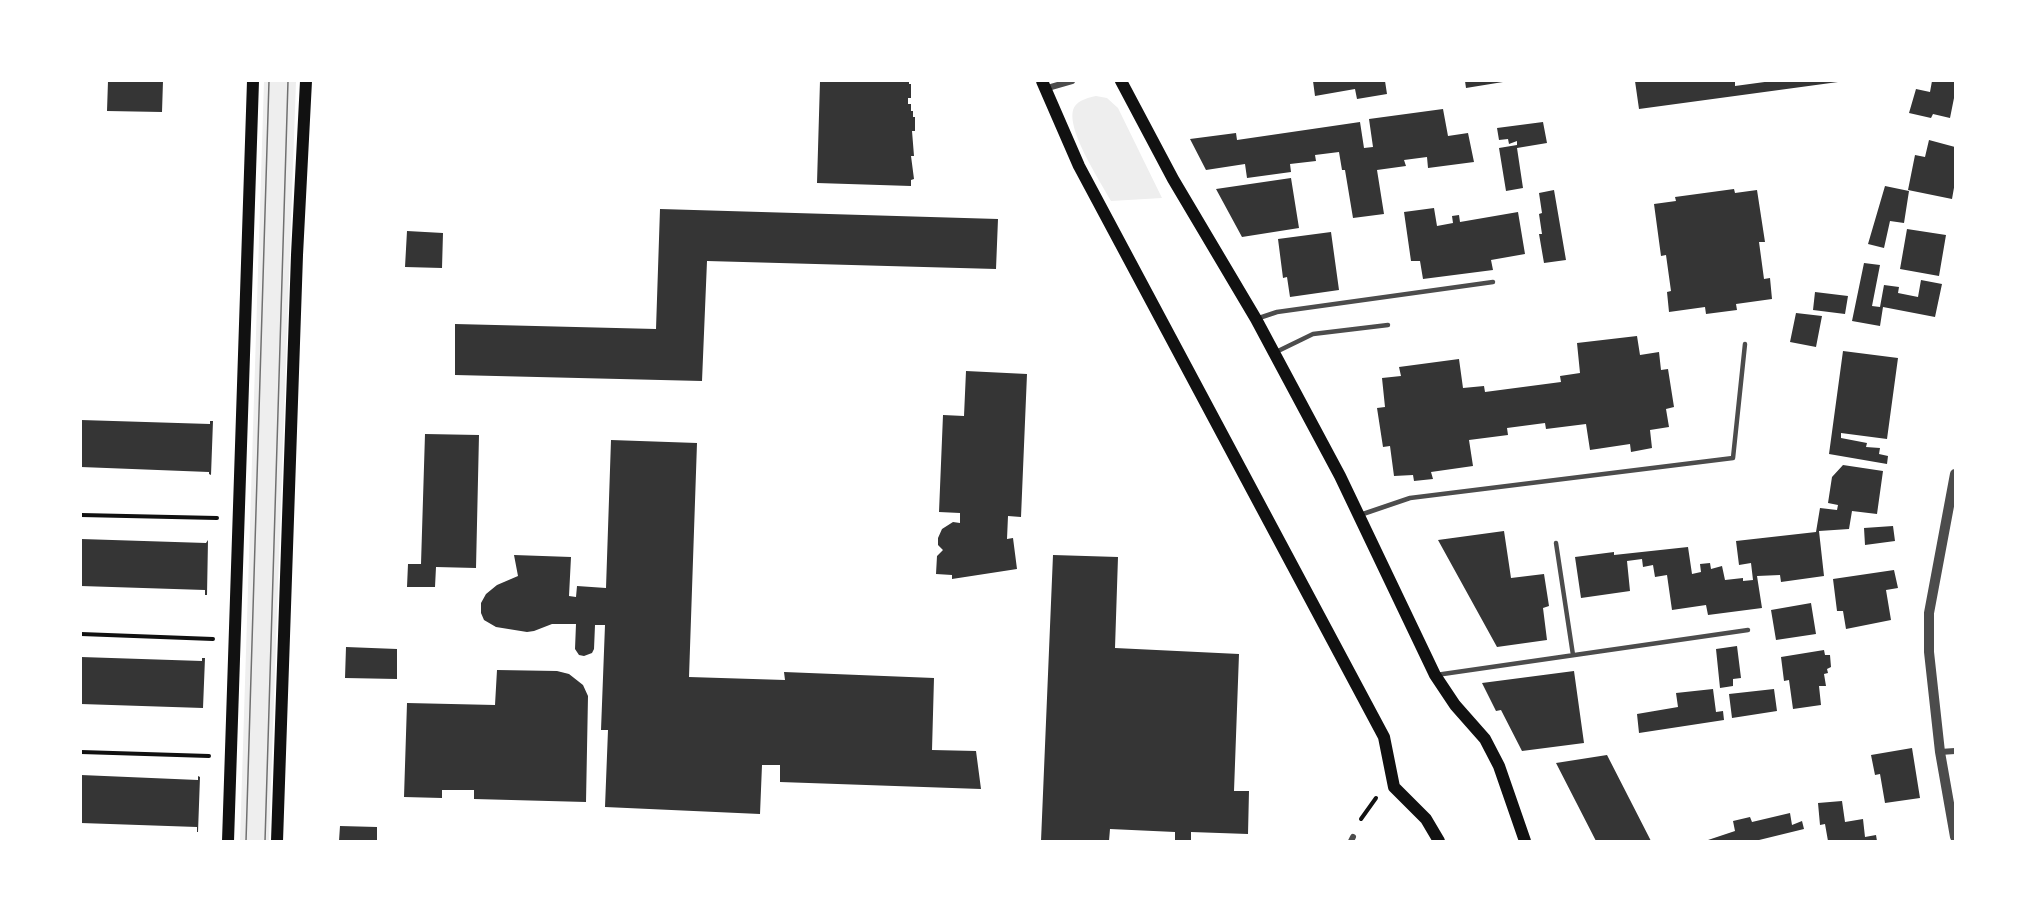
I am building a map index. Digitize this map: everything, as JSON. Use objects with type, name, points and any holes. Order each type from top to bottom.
[{"type":"main road","points":[[228,841],[254,81]]},
{"type":"main road","points":[[277,841],[297,255],[306,81]]},
{"type":"main road","points":[[1121,81],[1173,179],[1256,319],[1360,515],[1435,675],[1455,705],[1485,739],[1499,766],[1525,841]]},
{"type":"main road","points":[[1043,85],[1078,166],[1384,737],[1394,787],[1426,819],[1439,841]]},
{"type":"street","points":[[1043,85],[1072,81]]},
{"type":"street","points":[[1955,474],[1929,613],[1929,652],[1940,752],[1955,837]]},
{"type":"street","points":[[1940,752],[1955,751]]},
{"type":"lane","points":[[1256,319],[1277,312],[1493,282]]},
{"type":"lane","points":[[1274,353],[1313,334],[1388,325]]},
{"type":"lane","points":[[1360,515],[1410,498],[1733,458],[1744,344]]},
{"type":"lane","points":[[1556,543],[1573,655]]},
{"type":"lane","points":[[1435,675],[1748,630]]},
{"type":"path","points":[[81,515],[221,518]]},
{"type":"path","points":[[81,634],[217,639]]},
{"type":"path","points":[[81,752],[212,756]]},
{"type":"path","points":[[1352,839],[1361,819],[1376,798]]},
{"type":"shaded area","points":[[264,81],[296,81],[269,841],[240,841]]},
{"type":"shaded area","points":[[1096,96],[1107,98],[1118,108],[1162,198],[1111,201],[1084,153],[1072,114],[1075,106],[1082,100]]},
{"type":"building","points":[[108,81],[163,81],[162,112],[107,111]]},
{"type":"building","points":[[820,81],[909,81],[911,98],[908,98],[908,104],[911,104],[911,111],[915,117],[915,131],[912,131],[914,156],[911,156],[914,179],[911,180],[911,186],[817,183]]},
{"type":"building","points":[[1313,81],[1385,81],[1387,94],[1357,99],[1355,89],[1315,96]]},
{"type":"building","points":[[1465,81],[1502,81],[1503,82],[1466,88]]},
{"type":"building","points":[[1635,81],[1735,81],[1735,86],[1772,81],[1838,82],[1639,109]]},
{"type":"building","points":[[1932,81],[1955,81],[1950,118],[1933,114],[1931,118],[1909,113],[1916,89],[1930,92]]},
{"type":"building","points":[[1443,109],[1448,136],[1468,133],[1474,162],[1428,168],[1427,157],[1404,160],[1406,166],[1377,170],[1384,214],[1353,218],[1345,170],[1342,170],[1339,152],[1315,155],[1316,161],[1290,164],[1291,172],[1247,178],[1245,164],[1206,170],[1190,139],[1236,133],[1237,140],[1360,122],[1364,148],[1373,147],[1369,119]]},
{"type":"building","points":[[1543,122],[1547,143],[1517,148],[1523,188],[1506,191],[1499,148],[1517,145],[1517,141],[1509,144],[1508,139],[1499,140],[1497,128]]},
{"type":"building","points":[[1929,140],[1955,147],[1955,182],[1952,199],[1908,190],[1915,155],[1925,157]]},
{"type":"building","points":[[1291,178],[1299,228],[1242,237],[1216,189]]},
{"type":"building","points":[[1885,186],[1909,191],[1904,223],[1890,221],[1884,248],[1868,244]]},
{"type":"building","points":[[1734,189],[1735,193],[1757,190],[1765,242],[1759,242],[1764,279],[1770,278],[1772,299],[1736,304],[1737,310],[1706,314],[1705,307],[1669,312],[1667,292],[1671,291],[1666,255],[1661,256],[1654,204],[1676,201],[1675,197]]},
{"type":"building","points":[[1554,190],[1566,260],[1544,263],[1539,234],[1542,234],[1539,214],[1542,213],[1539,193]]},
{"type":"building","points":[[1434,208],[1437,226],[1453,223],[1452,216],[1459,215],[1460,222],[1518,212],[1525,254],[1491,260],[1493,270],[1423,279],[1420,261],[1411,261],[1404,212]]},
{"type":"building","points":[[660,209],[998,219],[996,269],[707,261],[702,381],[455,375],[455,324],[656,329]]},
{"type":"building","points":[[1907,229],[1946,235],[1939,276],[1900,269]]},
{"type":"building","points":[[407,231],[443,233],[442,268],[405,267]]},
{"type":"building","points":[[1331,232],[1339,290],[1290,297],[1287,277],[1283,278],[1278,239]]},
{"type":"building","points":[[1864,263],[1880,265],[1872,306],[1880,307],[1884,285],[1899,287],[1898,293],[1918,297],[1921,280],[1942,284],[1935,317],[1883,307],[1880,326],[1852,321]]},
{"type":"building","points":[[1815,292],[1848,296],[1845,314],[1813,310]]},
{"type":"building","points":[[1796,313],[1822,316],[1816,347],[1790,342]]},
{"type":"building","points":[[1637,336],[1640,355],[1659,352],[1661,370],[1668,369],[1674,407],[1666,409],[1669,427],[1650,430],[1652,448],[1631,452],[1630,444],[1590,450],[1586,424],[1546,429],[1545,423],[1507,428],[1508,435],[1469,440],[1473,466],[1431,472],[1433,479],[1414,481],[1413,475],[1394,476],[1390,446],[1383,447],[1377,408],[1385,407],[1382,378],[1401,376],[1399,367],[1459,359],[1463,388],[1484,386],[1485,392],[1561,382],[1560,376],[1580,373],[1577,343]]},
{"type":"building","points":[[1843,351],[1898,358],[1887,439],[1841,433],[1841,438],[1867,443],[1866,447],[1880,448],[1879,454],[1888,456],[1887,464],[1829,454]]},
{"type":"building","points":[[966,371],[1027,374],[1021,517],[1008,516],[1007,539],[1013,538],[1017,569],[952,579],[952,575],[936,574],[937,556],[943,550],[938,545],[942,529],[953,522],[960,523],[960,513],[939,512],[943,415],[964,416]]},
{"type":"building","points":[[81,420],[210,424],[210,421],[213,421],[211,475],[209,472],[81,467]]},
{"type":"building","points":[[425,434],[479,435],[476,568],[436,567],[435,587],[407,587],[408,564],[421,564]]},
{"type":"building","points":[[611,440],[697,443],[689,677],[785,680],[784,672],[934,678],[932,750],[976,751],[981,789],[780,782],[780,765],[762,765],[760,814],[605,807],[608,730],[601,730],[605,625],[595,625],[594,649],[592,653],[584,656],[579,655],[575,649],[576,624],[552,624],[527,632],[496,627],[484,620],[481,603],[486,594],[497,585],[518,576],[514,555],[571,557],[569,596],[576,597],[577,586],[606,588]]},
{"type":"building","points":[[1843,465],[1883,471],[1877,514],[1852,511],[1849,529],[1819,531],[1824,576],[1781,582],[1780,575],[1757,576],[1762,608],[1708,615],[1706,605],[1672,610],[1667,575],[1655,577],[1653,565],[1643,567],[1642,559],[1627,561],[1630,591],[1581,598],[1575,557],[1614,552],[1614,555],[1688,547],[1692,574],[1701,572],[1700,564],[1710,563],[1711,569],[1722,566],[1725,580],[1743,578],[1743,581],[1753,580],[1751,563],[1739,565],[1736,541],[1816,532],[1820,508],[1837,510],[1838,505],[1828,503],[1832,477]]},
{"type":"building","points":[[1893,526],[1895,541],[1865,545],[1864,528]]},
{"type":"building","points":[[1504,531],[1511,578],[1544,574],[1549,606],[1543,608],[1547,640],[1497,647],[1438,540]]},
{"type":"building","points":[[81,539],[206,543],[208,540],[207,595],[205,595],[205,590],[81,586]]},
{"type":"building","points":[[1053,555],[1118,557],[1115,648],[1239,654],[1234,791],[1249,791],[1248,834],[1191,832],[1191,841],[1175,841],[1175,832],[1110,829],[1109,841],[1041,841]]},
{"type":"building","points":[[1894,570],[1898,588],[1886,590],[1891,620],[1846,629],[1843,611],[1837,611],[1833,579]]},
{"type":"building","points":[[1811,603],[1816,634],[1776,640],[1771,610]]},
{"type":"building","points":[[1737,646],[1741,678],[1733,679],[1733,686],[1720,688],[1716,649]]},
{"type":"building","points":[[346,647],[397,649],[397,679],[345,678]]},
{"type":"building","points":[[1824,650],[1825,655],[1830,655],[1831,667],[1827,669],[1828,673],[1824,674],[1826,686],[1819,686],[1821,705],[1793,709],[1789,680],[1784,681],[1781,657]]},
{"type":"building","points":[[81,657],[202,661],[202,658],[205,658],[203,708],[81,704]]},
{"type":"building","points":[[497,670],[557,671],[569,674],[583,685],[588,696],[586,802],[474,799],[474,790],[442,790],[442,798],[404,797],[407,703],[495,705]]},
{"type":"building","points":[[1574,671],[1584,743],[1522,751],[1501,710],[1496,711],[1482,683]]},
{"type":"building","points":[[1713,689],[1716,712],[1723,711],[1724,720],[1639,733],[1637,714],[1678,707],[1676,693]]},
{"type":"building","points":[[1774,689],[1777,711],[1732,718],[1729,694]]},
{"type":"building","points":[[1912,748],[1920,798],[1885,803],[1880,774],[1875,775],[1871,755]]},
{"type":"building","points":[[1607,755],[1651,841],[1596,841],[1556,763]]},
{"type":"building","points":[[81,775],[198,780],[198,776],[200,777],[198,832],[197,827],[81,823]]},
{"type":"building","points":[[1842,801],[1845,822],[1863,819],[1865,837],[1876,835],[1877,841],[1828,841],[1825,824],[1820,825],[1818,803]]},
{"type":"building","points":[[1790,813],[1792,825],[1802,821],[1804,829],[1755,841],[1705,841],[1735,831],[1733,821],[1750,817],[1752,822]]},
{"type":"building","points":[[340,826],[377,827],[377,841],[339,841]]},
{"type":"tram line","points":[[246,841],[269,81]]},
{"type":"tram line","points":[[265,841],[288,81]]}]
